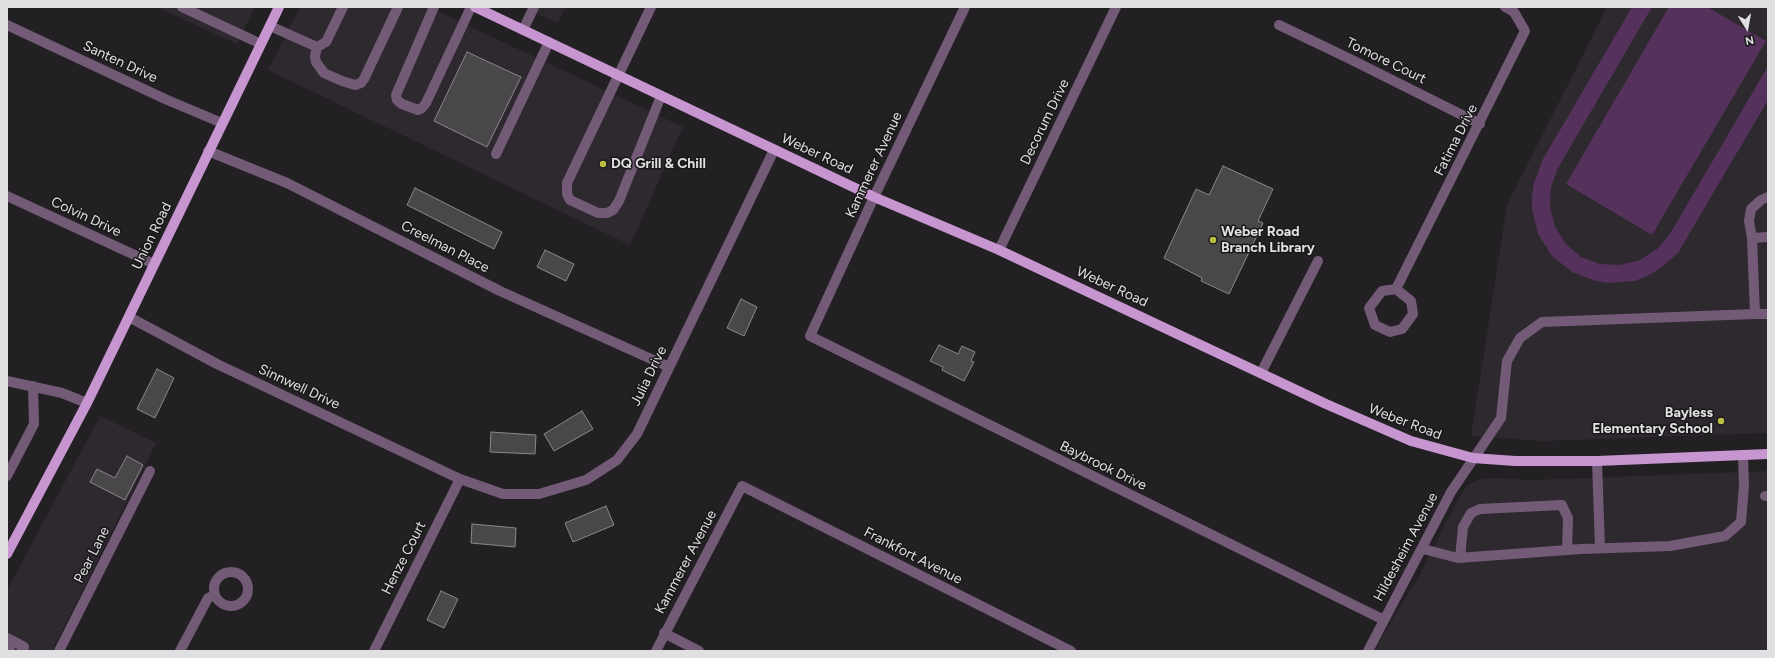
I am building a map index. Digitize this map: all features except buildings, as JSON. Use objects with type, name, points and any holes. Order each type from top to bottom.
[{"type":"main road","name":"Union Road","points":[[7,554],[87,403],[279,7]]},
{"type":"main road","name":"Weber Road","points":[[475,7],[874,197],[999,250],[1387,432],[1432,448],[1473,458],[1515,461],[1596,461],[1768,454]]},
{"type":"street","points":[[182,7],[261,44]]},
{"type":"street","points":[[343,7],[326,42],[317,47],[315,56],[316,62],[324,73],[350,84],[361,83],[398,7]]},
{"type":"street","points":[[434,7],[396,95],[397,100],[402,104],[418,110],[426,103],[471,7]]},
{"type":"street","points":[[523,30],[534,7]]},
{"type":"street","points":[[651,7],[567,183],[567,194],[570,200],[598,213],[607,213],[613,210],[619,201],[661,96]]},
{"type":"street","name":"Kammerer Avenue","points":[[810,336],[874,197],[965,7]]},
{"type":"street","name":"Decorum Drive","points":[[999,250],[1116,7]]},
{"type":"street","name":"Fatima Drive","points":[[1396,289],[1480,124],[1525,31],[1514,12],[1505,7]]},
{"type":"street","name":"Santen Drive","points":[[7,25],[165,99],[222,123]]},
{"type":"street","name":"Tomore Court","points":[[1279,25],[1480,124]]},
{"type":"street","points":[[270,26],[317,47]]},
{"type":"street","points":[[496,154],[549,42]]},
{"type":"street","name":"Julia Drive","points":[[460,479],[503,494],[539,494],[586,480],[617,460],[637,434],[774,150]]},
{"type":"street","name":"Creelman Place","points":[[208,151],[287,182],[500,291],[669,367]]},
{"type":"street","name":"Colvin Drive","points":[[7,196],[154,264]]},
{"type":"street","points":[[1755,314],[1752,238],[1749,221],[1751,209],[1761,200],[1768,197]]},
{"type":"street","points":[[1752,238],[1768,237]]},
{"type":"street","points":[[1261,373],[1318,261]]},
{"type":"street","points":[[1396,289],[1411,301],[1412,314],[1402,329],[1390,332],[1375,324],[1370,308],[1382,291],[1396,289]]},
{"type":"street","name":"Hildesheim Avenue","points":[[1368,651],[1423,549],[1451,492],[1501,418],[1507,361],[1520,338],[1542,322],[1768,314]]},
{"type":"street","name":"Sinnwell Drive","points":[[128,317],[217,364],[460,479]]},
{"type":"street","name":"Baybrook Drive","points":[[810,336],[1384,620]]},
{"type":"street","points":[[7,381],[62,393],[87,403]]},
{"type":"street","points":[[7,476],[34,424],[33,386]]},
{"type":"street","points":[[1423,549],[1460,558],[1600,548],[1670,546],[1725,536],[1741,522],[1744,486],[1743,455]]},
{"type":"street","points":[[1596,461],[1600,548]]},
{"type":"street","name":"Pear Lane","points":[[59,651],[150,471]]},
{"type":"street","name":"Henze Court","points":[[374,651],[460,479]]},
{"type":"street","name":"Kammerer Avenue","points":[[656,651],[664,633],[742,486]]},
{"type":"street","name":"Frankfort Avenue","points":[[742,486],[1071,651]]},
{"type":"street","points":[[1460,558],[1463,528],[1471,513],[1480,510],[1562,505],[1568,518],[1567,550]]},
{"type":"street","points":[[180,651],[208,598],[215,595]]},
{"type":"street","points":[[664,633],[699,651]]},
{"type":"street","points":[[8,651],[10,640],[24,647],[22,651]]},
{"type":"shaded area","points":[[157,7],[255,7],[237,44]]},
{"type":"shaded area","points":[[300,7],[429,7],[683,127],[630,245],[268,70]]},
{"type":"shaded area","points":[[523,7],[566,7],[557,23]]},
{"type":"shaded area","points":[[1607,7],[1768,7],[1768,433],[1543,441],[1471,436],[1507,205]]},
{"type":"shaded area","points":[[1632,7],[1652,7],[1558,168],[1551,187],[1550,207],[1555,227],[1566,244],[1581,257],[1600,264],[1620,265],[1640,260],[1657,249],[1670,234],[1768,66],[1768,100],[1678,253],[1658,270],[1647,276],[1635,281],[1609,283],[1596,281],[1572,272],[1552,256],[1538,234],[1532,209],[1532,196],[1534,183],[1543,159]]},
{"type":"shaded area","points":[[1669,7],[1707,7],[1766,41],[1652,235],[1566,184]]},
{"type":"shaded area","points":[[100,416],[156,443],[52,651],[7,651],[7,590]]},
{"type":"shaded area","points":[[1768,471],[1768,651],[1375,651],[1391,621],[1418,578],[1459,497],[1467,485],[1477,480],[1491,478],[1533,480]]},
{"type":"place","name":"DQ Grill & Chill","points":[[603,164]]},
{"type":"place","name":"Weber Road Branch Library","points":[[1213,240]]},
{"type":"place","name":"Bayless Elementary School","points":[[1721,421]]}]
